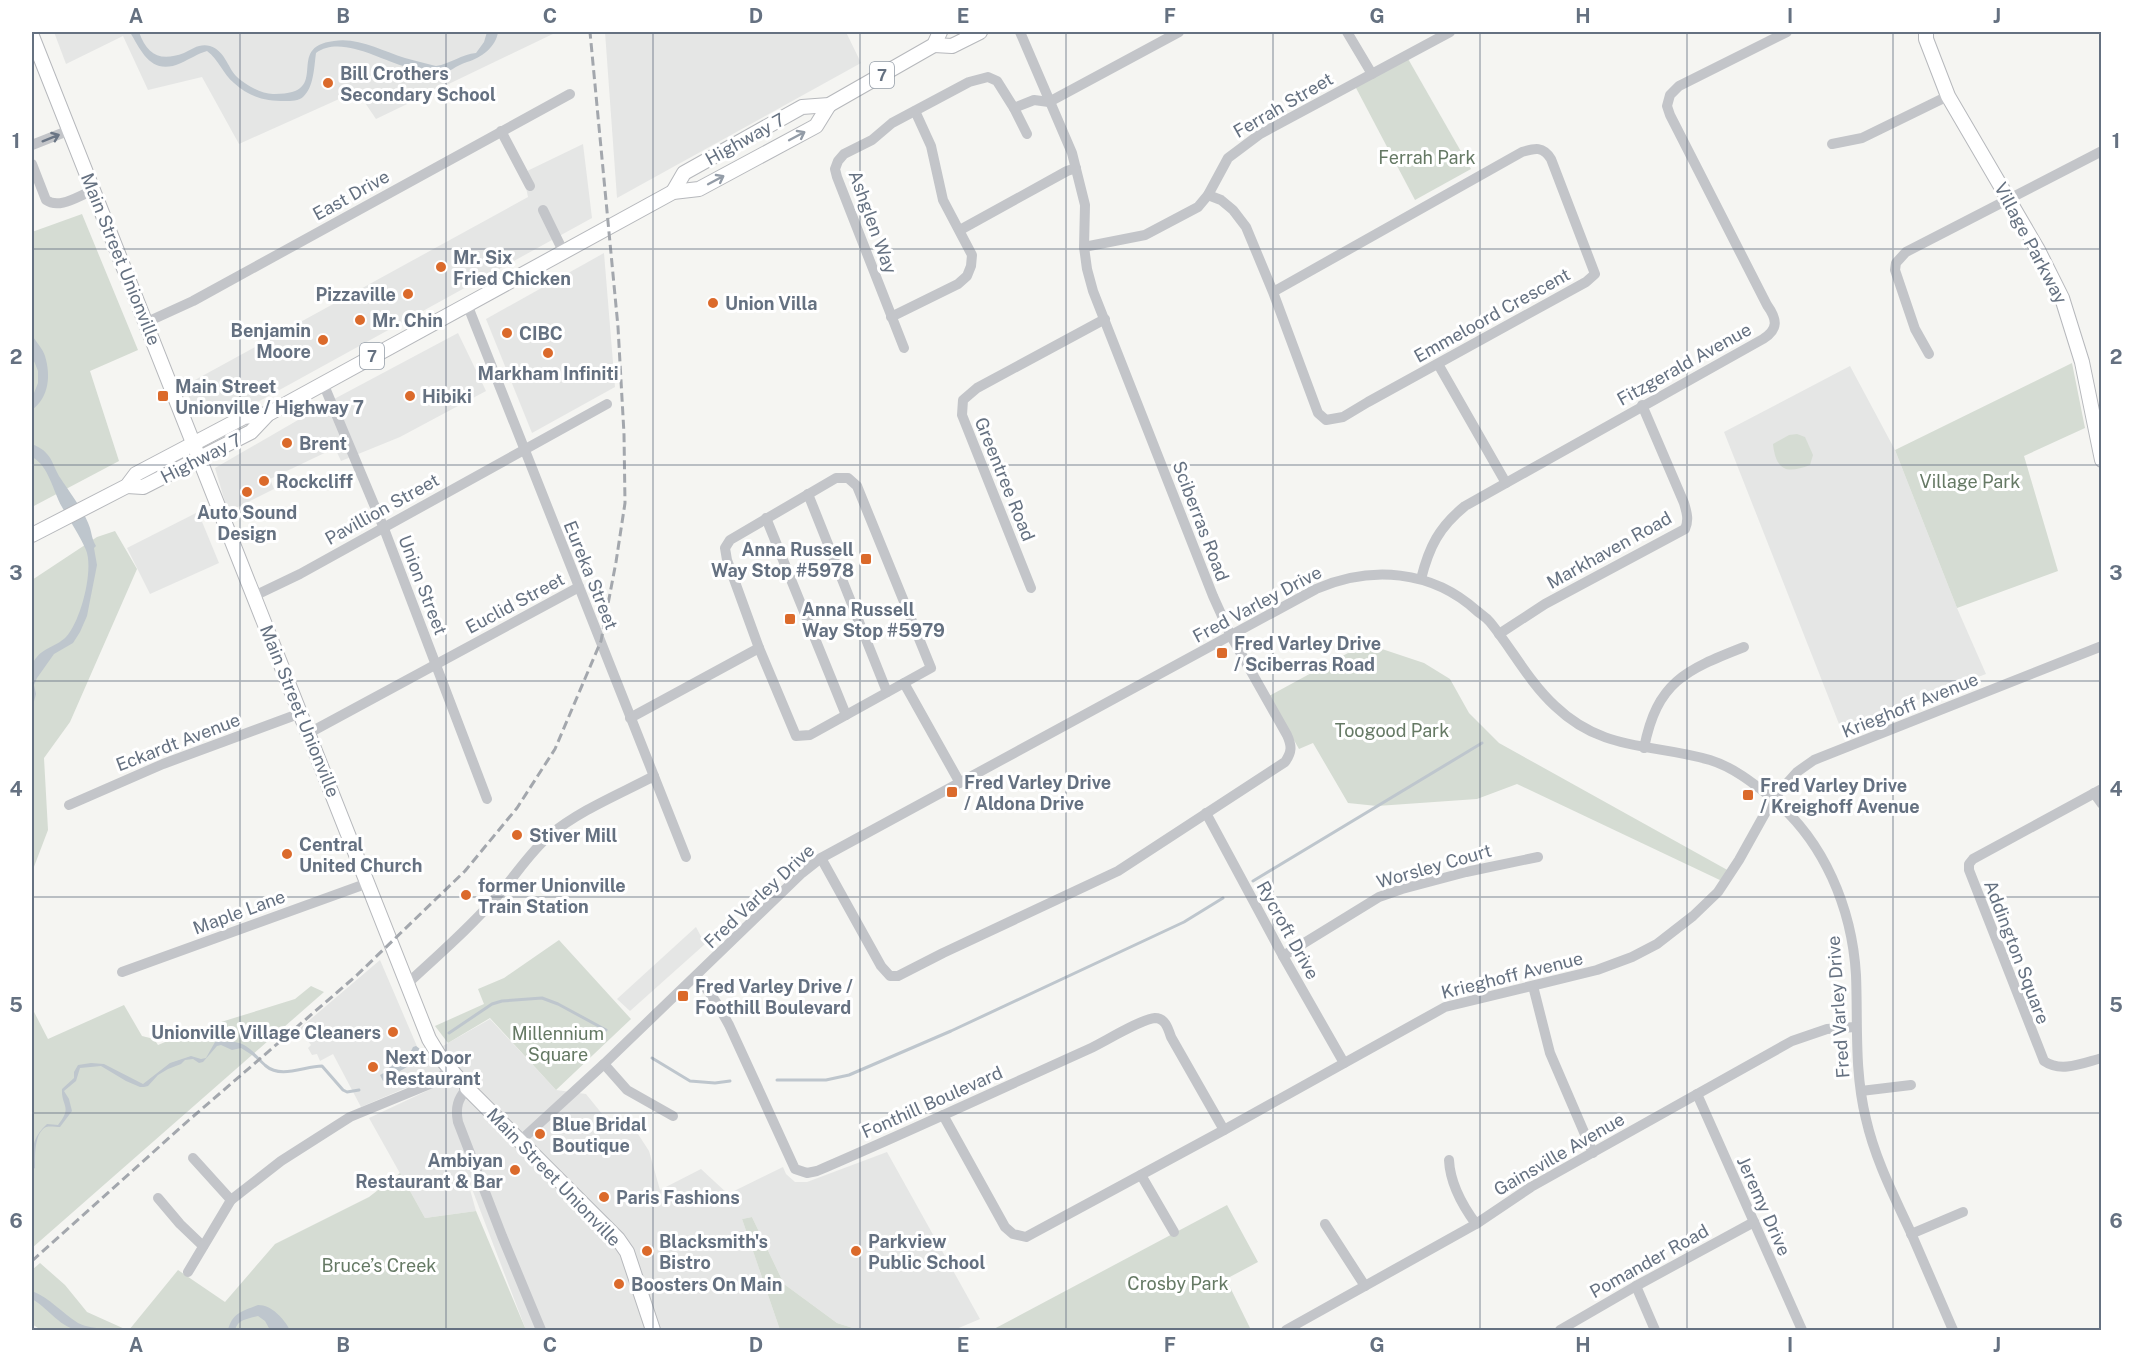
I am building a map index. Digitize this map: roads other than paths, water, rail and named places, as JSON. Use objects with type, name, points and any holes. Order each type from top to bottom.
[{"type":"main road","points":[[934,45],[940,32]]},
{"type":"main road","name":"Highway 7","points":[[673,192],[684,173],[802,107],[829,105],[934,45],[952,46],[980,32]]},
{"type":"main road","name":"Village Parkway","points":[[1924,34],[1947,96],[2009,199],[2051,273],[2062,298],[2097,409],[2102,460]]},
{"type":"main road","name":"Main Street Unionville","points":[[32,36],[36,59],[70,130],[147,322],[198,459],[434,1049],[458,1078],[519,1142],[618,1239],[627,1252],[653,1330]]},
{"type":"main road","name":"Highway 7","points":[[127,486],[142,487],[251,432],[268,414],[563,251],[673,192],[699,189],[816,126],[829,105]]},
{"type":"main road","name":"Highway 7","points":[[32,535],[127,486],[136,474],[244,417],[268,414]]},
{"type":"street","name":"Sciberras Road","points":[[821,858],[881,966],[890,976],[898,976],[1118,871],[1285,762],[1290,754],[1292,744],[1231,636],[1205,575],[1105,319],[1087,269],[1084,247],[1086,205],[1072,153],[1020,32]]},
{"type":"street","points":[[1347,32],[1372,74]]},
{"type":"street","name":"Ferrah Street","points":[[1084,247],[1145,235],[1198,207],[1208,195],[1228,158],[1238,149],[1260,134],[1450,32]]},
{"type":"street","name":"Fitzgerald Avenue","points":[[1421,579],[1430,548],[1452,517],[1481,496],[1763,339],[1774,330],[1776,325],[1774,315],[1696,167],[1667,106],[1670,94],[1679,86],[1787,32]]},
{"type":"street","points":[[1014,108],[1034,100],[1049,102],[1172,33]]},
{"type":"street","name":"Ashglen Way","points":[[904,348],[837,177],[838,161],[844,154],[872,140],[892,123],[969,82],[988,77],[997,81],[1028,134]]},
{"type":"street","name":"East Drive","points":[[147,322],[214,290],[570,94]]},
{"type":"street","points":[[1832,144],[1862,138],[1947,96]]},
{"type":"street","points":[[891,317],[958,284],[967,276],[971,267],[972,255],[944,200],[931,147],[915,111]]},
{"type":"street","points":[[32,146],[70,130]]},
{"type":"street","points":[[501,131],[530,186]]},
{"type":"street","name":"Emmeloord Crescent","points":[[1208,195],[1221,200],[1246,227],[1318,413],[1326,420],[1331,421],[1343,417],[1586,282],[1595,274],[1551,159],[1542,149],[1522,152],[1273,292]]},
{"type":"street","points":[[1929,354],[1915,329],[1895,270],[1896,263],[1906,252],[2102,151]]},
{"type":"street","points":[[32,164],[46,200],[50,203],[58,205],[94,190]]},
{"type":"street","points":[[960,230],[1076,168]]},
{"type":"street","points":[[543,210],[563,251]]},
{"type":"street","name":"Eureka Street","points":[[467,304],[686,858]]},
{"type":"street","name":"Greentree Road","points":[[1031,588],[962,415],[963,400],[977,388],[1105,319]]},
{"type":"street","points":[[1438,364],[1506,483]]},
{"type":"street","name":"Union Street","points":[[323,383],[383,526],[487,799]]},
{"type":"street","name":"Pavillion Street","points":[[254,596],[284,582],[607,404]]},
{"type":"street","name":"Markhaven Road","points":[[1499,634],[1545,604],[1685,529],[1688,516],[1684,503],[1642,405]]},
{"type":"street","points":[[836,478],[848,478],[857,486],[931,668],[810,735],[796,736],[759,648],[725,548],[730,540],[766,518],[836,478]]},
{"type":"street","points":[[808,494],[887,692]]},
{"type":"street","points":[[766,518],[846,715]]},
{"type":"street","name":"Fred Varley Drive","points":[[519,1142],[695,978],[802,873],[821,858],[1279,608],[1333,581],[1376,574],[1408,576],[1439,586],[1464,599],[1488,619],[1549,701],[1579,725],[1604,738],[1712,761],[1742,776],[1773,799],[1806,834],[1838,890],[1853,950],[1857,1012],[1856,1057],[1865,1118],[1878,1160],[1953,1330]]},
{"type":"street","name":"Euclid Street","points":[[309,733],[579,587]]},
{"type":"street","name":"Krieghoff Avenue","points":[[943,1115],[1005,1227],[1021,1237],[1032,1235],[1445,1006],[1597,970],[1632,957],[1671,935],[1718,892],[1773,799],[1789,779],[1815,760],[2102,646]]},
{"type":"street","points":[[1644,748],[1649,725],[1659,700],[1668,689],[1702,663],[1744,647]]},
{"type":"street","points":[[630,717],[759,648]]},
{"type":"street","points":[[904,683],[960,783]]},
{"type":"street","name":"Eckardt Avenue","points":[[69,805],[163,764],[301,713]]},
{"type":"street","points":[[407,984],[462,933],[550,835],[582,814],[654,776]]},
{"type":"street","name":"Addington Square","points":[[2102,804],[2098,791],[1973,860],[1969,870],[2044,1061],[2057,1067],[2067,1067],[2102,1058]]},
{"type":"street","name":"Rycroft Drive","points":[[1206,813],[1344,1063]]},
{"type":"street","name":"Worsley Court","points":[[1283,956],[1379,897],[1466,872],[1538,857]]},
{"type":"street","name":"Maple Lane","points":[[122,972],[368,883]]},
{"type":"street","name":"Fonthill Boulevard","points":[[695,978],[729,1025],[795,1169],[807,1173],[817,1171],[1096,1046],[1143,1020],[1156,1018],[1162,1020],[1168,1028],[1224,1130]]},
{"type":"street","points":[[1533,986],[1550,1053],[1593,1153]]},
{"type":"street","name":"Gainsville Avenue","points":[[1286,1330],[1476,1224],[1531,1187],[1792,1041],[1827,1029],[1841,1026],[1855,1027]]},
{"type":"street","points":[[604,1064],[627,1090],[673,1116]]},
{"type":"street","points":[[188,1272],[231,1200],[281,1161],[350,1117],[435,1082],[458,1078],[459,1098],[455,1110],[458,1122],[541,1330]]},
{"type":"street","points":[[1861,1091],[1911,1085]]},
{"type":"street","name":"Jeremy Drive","points":[[1697,1094],[1802,1330]]},
{"type":"street","points":[[193,1158],[231,1200]]},
{"type":"street","points":[[1449,1160],[1450,1173],[1455,1187],[1476,1224]]},
{"type":"street","points":[[1141,1175],[1174,1232]]},
{"type":"street","points":[[158,1198],[203,1246]]},
{"type":"street","points":[[1911,1234],[1963,1212]]},
{"type":"street","name":"Pomander Road","points":[[1560,1330],[1754,1222]]},
{"type":"street","points":[[1325,1224],[1365,1286]]},
{"type":"street","points":[[1636,1286],[1655,1330]]},
{"type":"waterway","points":[[1253,881],[1482,743]]},
{"type":"waterway","points":[[777,1080],[826,1080],[849,1075],[951,1031],[1184,922],[1223,898]]},
{"type":"waterway","points":[[449,1033],[492,1004],[542,998],[606,1030]]},
{"type":"waterway","points":[[652,1058],[690,1081],[715,1083],[730,1081]]},
{"type":"waterway","points":[[266,1066],[272,1070],[286,1072],[322,1066],[343,1090],[347,1092],[359,1090]]},
{"type":"railway","points":[[32,1261],[189,1120],[356,976],[465,871],[517,808],[555,749],[601,641],[625,503],[618,327],[590,32]]},
{"type":"place","name":"Bill Crothers Secondary School","points":[[328,83]]},
{"type":"place","name":"Mr. Six Fried Chicken","points":[[441,267]]},
{"type":"place","name":"Pizzaville","points":[[408,294]]},
{"type":"place","name":"Union Villa","points":[[713,303]]},
{"type":"place","name":"Mr. Chin","points":[[360,320]]},
{"type":"place","name":"CIBC","points":[[507,333]]},
{"type":"place","name":"Benjamin Moore","points":[[323,340]]},
{"type":"place","name":"Markham Infiniti","points":[[548,353]]},
{"type":"place","name":"Main Street Unionville / Highway 7","points":[[163,396]]},
{"type":"place","name":"Hibiki","points":[[410,396]]},
{"type":"place","name":"Brent","points":[[287,443]]},
{"type":"place","name":"Rockcliff","points":[[264,481]]},
{"type":"place","name":"Auto Sound Design","points":[[247,492]]},
{"type":"place","name":"Anna Russell Way Stop #5978","points":[[866,559]]},
{"type":"place","name":"Anna Russell Way Stop #5979","points":[[790,619]]},
{"type":"place","name":"Fred Varley Drive / Sciberras Road","points":[[1222,653]]},
{"type":"place","name":"Fred Varley Drive / Aldona Drive","points":[[952,792]]},
{"type":"place","name":"Fred Varley Drive / Kreighoff Avenue","points":[[1748,795]]},
{"type":"place","name":"Stiver Mill","points":[[517,835]]},
{"type":"place","name":"Central United Church","points":[[287,854]]},
{"type":"place","name":"former Unionville Train Station","points":[[466,895]]},
{"type":"place","name":"Fred Varley Drive / Foothill Boulevard","points":[[683,996]]},
{"type":"place","name":"Unionville Village Cleaners","points":[[393,1032]]},
{"type":"place","name":"Next Door Restaurant","points":[[373,1067]]},
{"type":"place","name":"Blue Bridal Boutique","points":[[540,1134]]},
{"type":"place","name":"Ambiyan Restaurant & Bar","points":[[515,1170]]},
{"type":"place","name":"Paris Fashions","points":[[604,1197]]},
{"type":"place","name":"Blacksmith's Bistro","points":[[647,1251]]},
{"type":"place","name":"Parkview Public School","points":[[856,1251]]},
{"type":"place","name":"Boosters On Main","points":[[619,1284]]},
{"type":"park label","name":"Ferrah Park","points":[[1427,157]]},
{"type":"park label","name":"Village Park","points":[[1970,481]]},
{"type":"park label","name":"Toogood Park","points":[[1392,730]]},
{"type":"park label","name":"Millennium Square","points":[[558,1043]]},
{"type":"park label","name":"Bruce’s Creek","points":[[379,1265]]},
{"type":"park label","name":"Crosby Park","points":[[1178,1283]]}]
